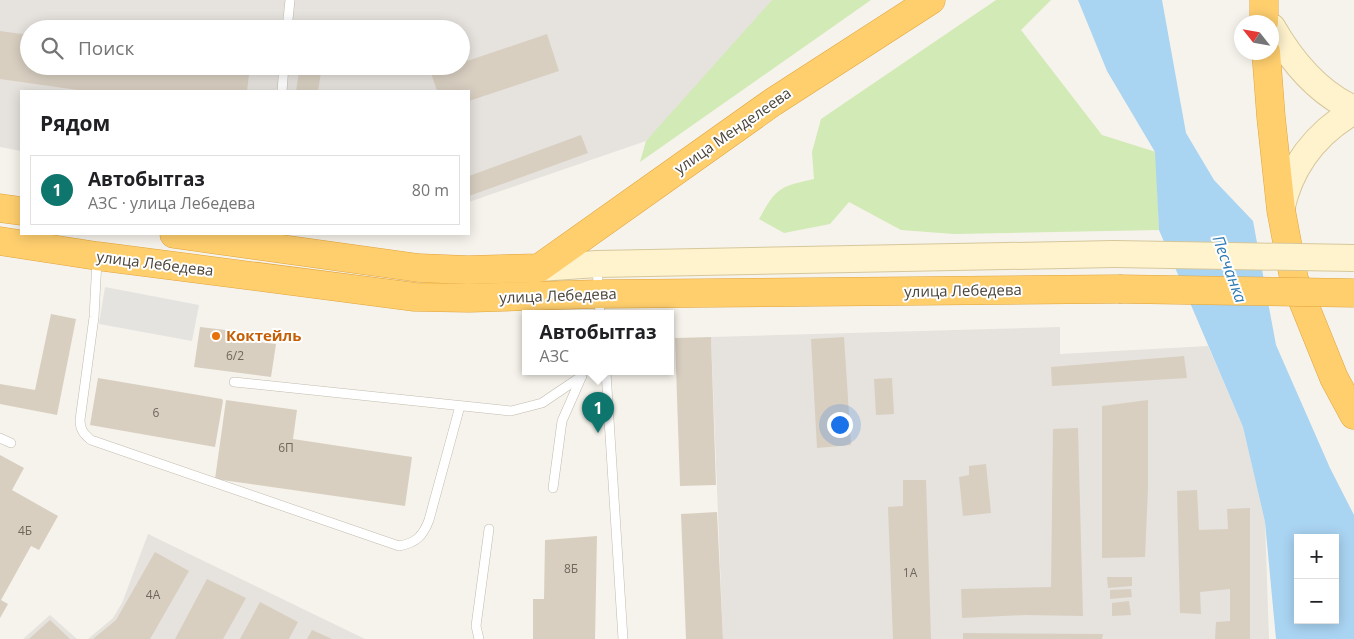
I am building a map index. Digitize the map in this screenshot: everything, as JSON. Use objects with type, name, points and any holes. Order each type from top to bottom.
[{"type":"highway","name":"улица Менделеева","points":[[539,268],[774,102],[931,0]]},
{"type":"highway","points":[[1266,60],[1270,117],[1281,210],[1294,279],[1334,378],[1354,415]]},
{"type":"highway","points":[[0,208],[20,211]]},
{"type":"highway","name":"улица Лебедева","points":[[181,235],[420,268],[468,270],[539,268]]},
{"type":"highway","name":"улица Лебедева","points":[[0,241],[98,256],[415,297],[543,297],[599,304],[1119,289],[1354,292]]},
{"type":"main road","points":[[1279,39],[1301,68],[1322,88],[1354,110],[1335,124],[1310,148],[1296,168],[1285,189],[1281,210]]},
{"type":"main road","name":"улица Лебедева","points":[[539,268],[597,264],[1114,254],[1354,258]]},
{"type":"lane","points":[[288,20],[290,0]]},
{"type":"lane","points":[[282,90],[283,75]]},
{"type":"lane","points":[[98,256],[94,317],[80,420],[80,428],[92,440],[399,546],[417,540],[425,532],[460,406]]},
{"type":"lane","points":[[597,264],[599,304]]},
{"type":"lane","points":[[234,382],[510,411],[542,403],[583,375]]},
{"type":"lane","points":[[553,488],[562,421],[584,375]]},
{"type":"lane","points":[[606,375],[623,639]]},
{"type":"lane","points":[[0,438],[11,443]]},
{"type":"lane","points":[[479,639],[476,626],[489,528]]},
{"type":"shaded area","points":[[0,0],[772,0],[701,85],[646,141],[470,202],[470,90],[20,90],[20,151],[0,147]]},
{"type":"shaded area","points":[[105,287],[199,305],[192,341],[99,324]]},
{"type":"shaded area","points":[[1060,327],[1060,354],[1208,346],[1243,427],[1265,522],[1269,639],[723,639],[711,337]]},
{"type":"shaded area","points":[[148,534],[365,639],[88,639],[113,618],[122,603]]},
{"type":"shaded area","points":[[50,615],[77,639],[23,639]]},
{"type":"green space","points":[[772,0],[871,0],[640,162],[646,141]]},
{"type":"green space","points":[[996,0],[1051,0],[1021,30],[1102,135],[1156,152],[1159,230],[954,234],[901,230],[849,202],[830,224],[784,233],[759,219],[770,200],[780,190],[793,184],[814,179],[812,152],[821,119]]},
{"type":"water","name":"Песчанка","points":[[1078,0],[1162,0],[1186,133],[1214,180],[1253,221],[1276,345],[1330,468],[1354,515],[1354,639],[1276,639],[1265,522],[1243,427],[1159,230],[1155,152],[1107,71]]},
{"type":"building","points":[[0,31],[20,34],[20,75],[249,75],[247,90],[78,90],[0,79]]},
{"type":"building","points":[[547,34],[559,71],[470,101],[470,90],[437,90],[432,75],[470,75],[470,60]]},
{"type":"building","points":[[299,75],[321,75],[318,90],[296,90]]},
{"type":"building","points":[[581,135],[588,153],[470,196],[470,176]]},
{"type":"building","points":[[51,314],[76,319],[57,415],[0,404],[0,384],[35,390]]},
{"type":"building","points":[[200,327],[234,331],[233,339],[276,344],[271,377],[194,367]]},
{"type":"building","points":[[711,337],[716,485],[680,486],[675,338]]},
{"type":"building","points":[[844,337],[851,445],[817,448],[811,339]]},
{"type":"building","points":[[1184,356],[1187,378],[1052,386],[1051,367]]},
{"type":"building","points":[[98,378],[222,399],[215,447],[90,425]]},
{"type":"building","points":[[892,378],[894,414],[876,415],[874,379]]},
{"type":"building","points":[[226,400],[297,410],[293,439],[412,457],[405,506],[215,479]]},
{"type":"building","points":[[1148,400],[1148,488],[1145,557],[1102,558],[1102,406]]},
{"type":"building","points":[[1078,428],[1083,616],[1025,615],[962,618],[961,589],[1051,587],[1053,429]]},
{"type":"building","points":[[0,455],[24,468],[12,490],[58,516],[39,550],[31,546],[1,600],[8,604],[0,618]]},
{"type":"building","points":[[986,464],[991,513],[963,516],[959,477],[969,475],[969,466]]},
{"type":"building","points":[[903,480],[926,480],[931,639],[893,639],[888,507],[903,506]]},
{"type":"building","points":[[1197,490],[1199,530],[1228,529],[1227,509],[1250,508],[1250,639],[1215,639],[1216,622],[1230,621],[1230,589],[1200,592],[1201,614],[1180,613],[1177,491]]},
{"type":"building","points":[[717,512],[723,639],[686,639],[681,514]]},
{"type":"building","points":[[597,536],[595,639],[533,639],[533,599],[544,599],[545,540]]},
{"type":"building","points":[[155,552],[189,571],[150,639],[93,639],[116,620]]},
{"type":"building","points":[[1107,577],[1132,577],[1132,586],[1108,588]]},
{"type":"building","points":[[207,579],[246,598],[223,639],[175,639]]},
{"type":"building","points":[[1131,589],[1132,597],[1110,599],[1110,590]]},
{"type":"building","points":[[1129,601],[1131,615],[1112,616],[1112,603]]},
{"type":"building","points":[[260,602],[298,622],[289,639],[240,639]]},
{"type":"building","points":[[50,620],[70,639],[29,639]]},
{"type":"building","points":[[312,630],[332,639],[307,639]]},
{"type":"building","points":[[963,633],[1103,634],[1102,639],[963,639]]},
{"type":"place","name":"Коктейль","points":[[216,336]]},
{"type":"place","name":"Автобытгаз","points":[[598,433]]}]
